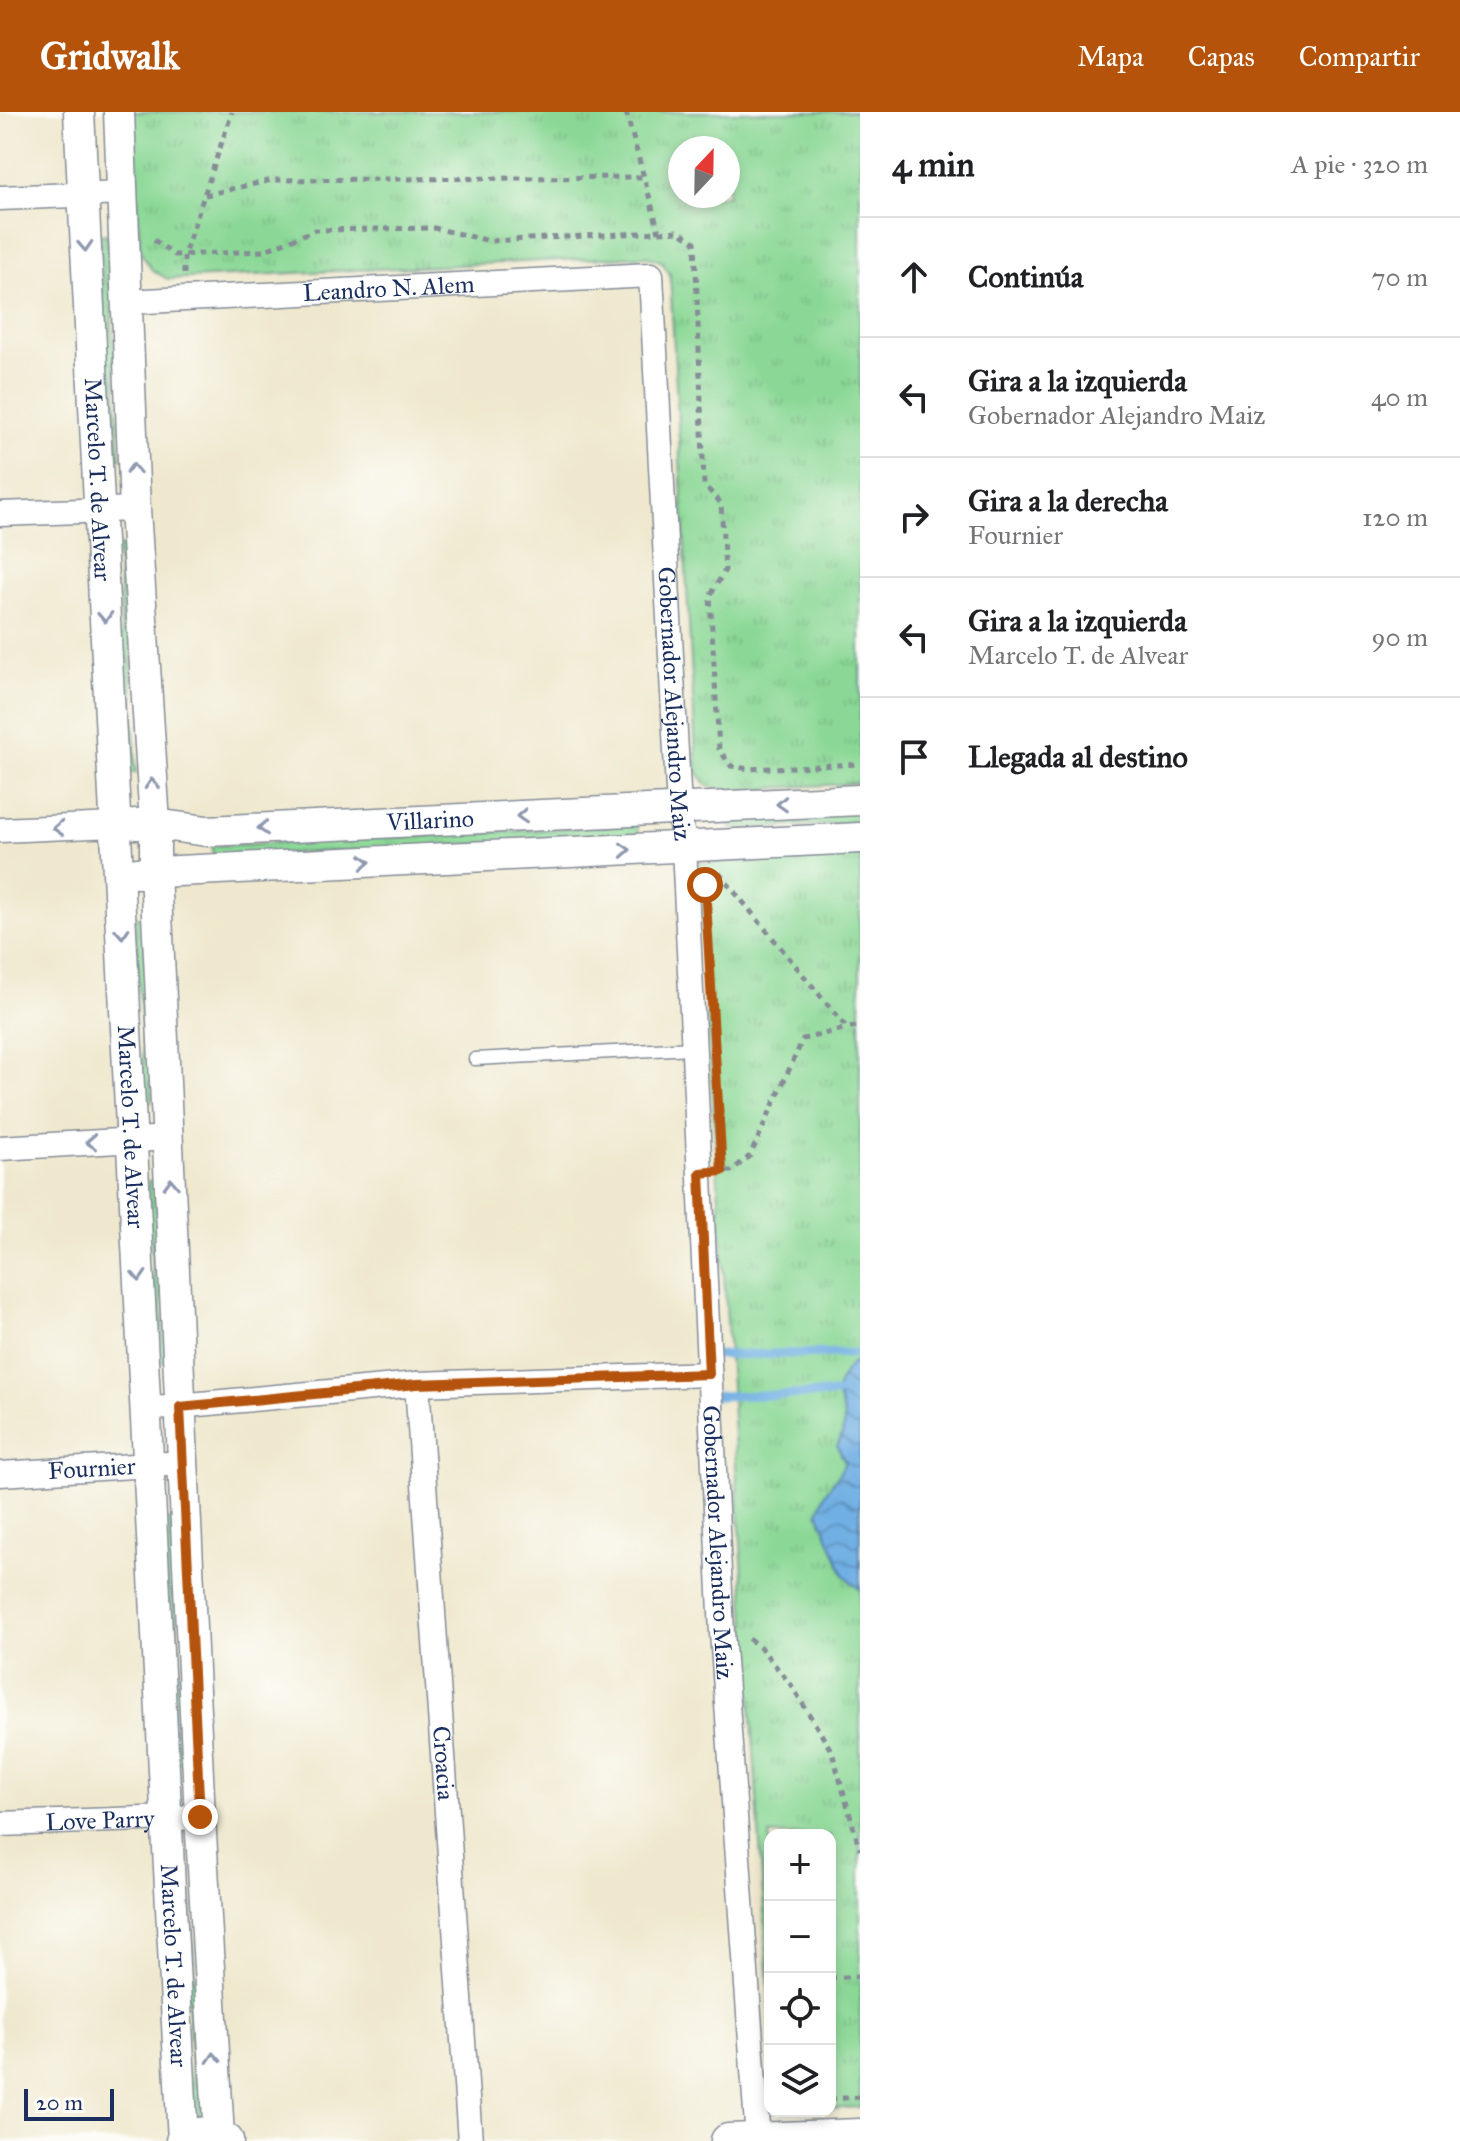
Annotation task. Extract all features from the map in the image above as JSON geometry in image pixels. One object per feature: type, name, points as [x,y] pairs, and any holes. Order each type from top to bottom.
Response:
[{"type":"main road","points":[[183,2141],[197,2134],[209,2133],[223,2139]]},
{"type":"main road","points":[[728,2141],[860,2136]]},
{"type":"street","name":"Marcelo T. de Alvear","points":[[79,112],[183,2141]]},
{"type":"street","name":"Marcelo T. de Alvear","points":[[119,112],[135,509],[155,824],[200,1817],[223,2139]]},
{"type":"street","points":[[0,198],[123,193]]},
{"type":"street","name":"Leandro N. Alem","points":[[127,302],[651,275]]},
{"type":"street","name":"Gobernador Alejandro Maiz","points":[[651,275],[679,809],[684,847],[722,1633],[758,2140]]},
{"type":"street","points":[[0,514],[135,509]]},
{"type":"street","name":"Villarino","points":[[0,830],[155,824],[207,831],[860,800]]},
{"type":"street","name":"Villarino","points":[[119,873],[860,838]]},
{"type":"street","points":[[0,1148],[169,1138]]},
{"type":"street","points":[[145,1409],[417,1384],[709,1374]]},
{"type":"street","name":"Croacia","points":[[417,1384],[470,2141]]},
{"type":"street","name":"Fournier","points":[[0,1474],[184,1463]]},
{"type":"street","name":"Love Parry","points":[[0,1824],[200,1817]]},
{"type":"lane","points":[[475,1059],[693,1048]]},
{"type":"path","points":[[184,255],[232,112]]},
{"type":"path","points":[[626,112],[659,232]]},
{"type":"path","points":[[205,195],[272,180],[644,177]]},
{"type":"path","points":[[151,238],[175,255],[263,251],[315,230],[434,228],[490,241],[679,231],[695,242],[704,485],[721,503],[725,570],[710,596],[719,749],[731,766],[749,769],[860,764]]},
{"type":"path","points":[[725,866],[714,870],[847,1028]]},
{"type":"path","points":[[700,1173],[731,1171],[750,1156],[803,1039],[860,1025]]},
{"type":"path","points":[[722,1633],[742,1634],[760,1647],[792,1686],[832,1752],[860,1850]]},
{"type":"path","points":[[748,1639],[749,1654]]},
{"type":"path","points":[[836,1978],[860,1976]]},
{"type":"path","points":[[836,2099],[860,2097]]},
{"type":"green space","points":[[133,112],[860,112],[860,783],[725,791],[708,786],[697,772],[670,274],[661,261],[645,256],[168,279],[152,270],[140,251]]},
{"type":"green space","points":[[107,234],[120,459],[112,459],[100,235]]},
{"type":"green space","points":[[118,547],[126,547],[136,773],[128,773]]},
{"type":"green space","points":[[860,811],[860,823],[731,829],[730,817]]},
{"type":"green space","points":[[637,825],[638,836],[213,857],[212,846]]},
{"type":"green space","points":[[860,855],[860,2107],[836,2109],[836,1829],[764,1829],[764,1910],[698,863]]},
{"type":"green space","points":[[135,917],[143,917],[152,1101],[145,1102]]},
{"type":"green space","points":[[148,1181],[156,1181],[165,1362],[157,1362]]},
{"type":"green space","points":[[163,1520],[171,1520],[184,1762],[176,1763]]},
{"type":"green space","points":[[181,1872],[189,1872],[201,2115],[194,2115]]},
{"type":"water","points":[[860,1357],[860,1590],[844,1575],[818,1512],[826,1492],[845,1462],[837,1446],[844,1420],[836,1394],[844,1373]]},
{"type":"waterway","points":[[712,1355],[860,1353]]},
{"type":"waterway","points":[[714,1396],[836,1394]]},
{"type":"route","points":[[200,1817],[180,1407],[417,1384],[709,1374],[700,1173],[722,1171],[705,885]]}]
